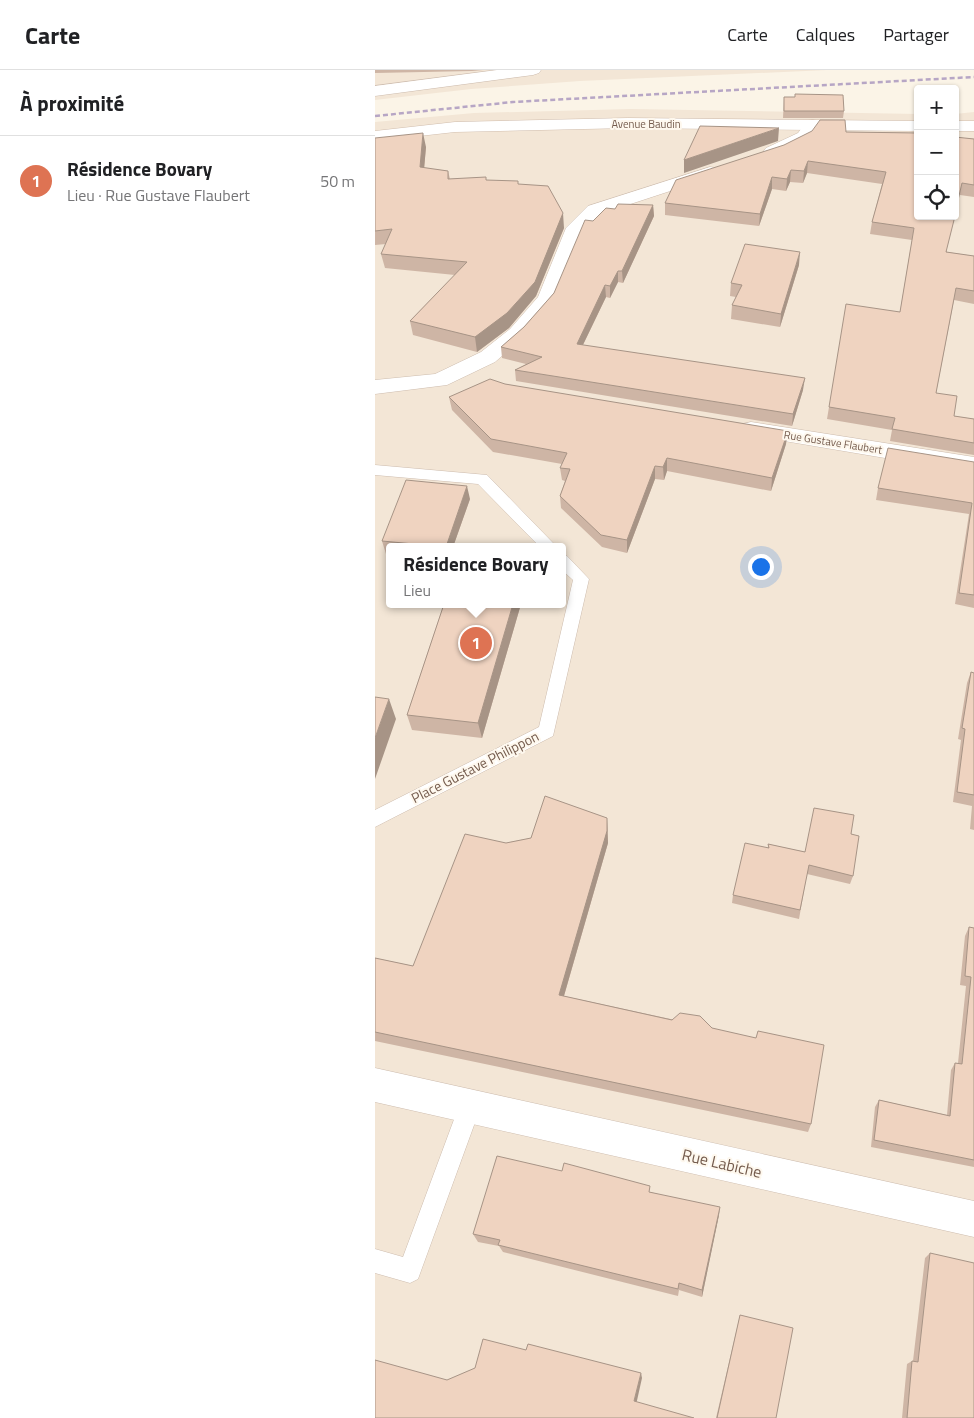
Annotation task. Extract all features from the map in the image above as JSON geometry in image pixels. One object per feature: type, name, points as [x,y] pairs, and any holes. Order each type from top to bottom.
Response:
[{"type":"street","points":[[375,91],[533,70]]},
{"type":"street","name":"Avenue Baudin","points":[[375,136],[455,127],[627,123],[914,126]]},
{"type":"street","points":[[757,157],[776,151],[803,136],[813,125]]},
{"type":"street","points":[[959,126],[974,127]]},
{"type":"street","points":[[375,387],[439,380],[488,357],[517,333],[547,299],[575,228],[594,210],[730,166]]},
{"type":"street","points":[[457,372],[482,380]]},
{"type":"street","name":"Rue Gustave Flaubert","points":[[731,425],[974,465]]},
{"type":"street","name":"Rue Labiche","points":[[375,1085],[974,1220]]},
{"type":"lane","points":[[375,470],[482,479],[545,543]]},
{"type":"lane","name":"Place Gustave Philippon","points":[[375,819],[547,731],[581,579],[566,564]]},
{"type":"lane","points":[[375,1262],[410,1271],[470,1106]]},
{"type":"shaded area","points":[[375,70],[827,70],[580,81],[471,89],[375,100]]},
{"type":"shaded area","points":[[631,109],[914,114],[914,220],[959,220],[959,114],[974,112],[974,1418],[375,1418],[375,122],[474,113]]},
{"type":"building","points":[[795,94],[843,95],[844,111],[784,111],[784,97],[795,97]]},
{"type":"building","points":[[820,120],[845,120],[846,132],[914,133],[914,220],[954,220],[946,252],[974,256],[974,291],[956,288],[936,393],[957,396],[954,416],[974,419],[974,443],[892,429],[895,418],[829,407],[846,304],[900,312],[914,228],[872,222],[886,172],[808,161],[804,171],[791,170],[787,179],[772,177],[760,214],[665,203],[676,180],[784,145],[812,131]]},
{"type":"building","points":[[700,126],[779,128],[684,160]]},
{"type":"building","points":[[423,133],[420,167],[448,171],[448,179],[486,177],[486,180],[518,181],[518,184],[548,186],[563,213],[535,282],[507,313],[475,337],[410,321],[467,262],[381,254],[392,229],[375,231],[375,138]]},
{"type":"building","points":[[959,137],[974,139],[974,185],[962,183],[959,196]]},
{"type":"building","points":[[618,204],[653,205],[622,271],[618,271],[610,286],[605,285],[577,344],[805,378],[793,414],[515,370],[542,357],[501,347],[524,327],[554,293],[585,220],[593,221],[606,208],[615,209]]},
{"type":"building","points":[[745,244],[800,252],[781,314],[732,305],[742,285],[731,283]]},
{"type":"building","points":[[490,379],[505,384],[788,431],[772,478],[667,458],[663,467],[655,466],[627,540],[601,535],[560,496],[570,469],[560,468],[567,453],[491,439],[449,397]]},
{"type":"building","points":[[888,448],[974,462],[974,595],[959,593],[972,503],[878,488]]},
{"type":"building","points":[[406,480],[467,486],[447,543],[382,541]]},
{"type":"building","points":[[443,608],[512,608],[478,723],[407,715]]},
{"type":"building","points":[[971,672],[974,673],[974,795],[957,792],[965,729],[962,728]]},
{"type":"building","points":[[375,697],[389,699],[375,738]]},
{"type":"building","points":[[545,796],[607,818],[607,831],[559,995],[672,1020],[680,1013],[700,1016],[712,1028],[756,1038],[758,1031],[824,1045],[811,1124],[375,1032],[375,958],[413,966],[465,834],[506,843],[531,838]]},
{"type":"building","points":[[814,808],[854,815],[851,834],[859,836],[853,876],[809,865],[800,910],[733,895],[745,843],[769,848],[768,844],[805,852]]},
{"type":"building","points":[[969,927],[974,928],[974,1160],[874,1140],[879,1100],[950,1116],[955,1063],[962,1064],[971,977],[965,976]]},
{"type":"building","points":[[497,1156],[562,1171],[564,1163],[650,1186],[649,1192],[720,1207],[702,1290],[679,1283],[678,1289],[498,1245],[500,1240],[473,1234]]},
{"type":"building","points":[[930,1253],[974,1263],[974,1418],[907,1418],[912,1361],[918,1362]]},
{"type":"building","points":[[740,1315],[793,1328],[776,1418],[717,1418]]},
{"type":"building","points":[[483,1339],[526,1350],[528,1344],[641,1373],[634,1401],[694,1418],[375,1418],[375,1360],[447,1380],[475,1368]]},
{"type":"railway","points":[[375,116],[513,102],[974,77]]},
{"type":"place","name":"Résidence Bovary","points":[[476,643]]}]
